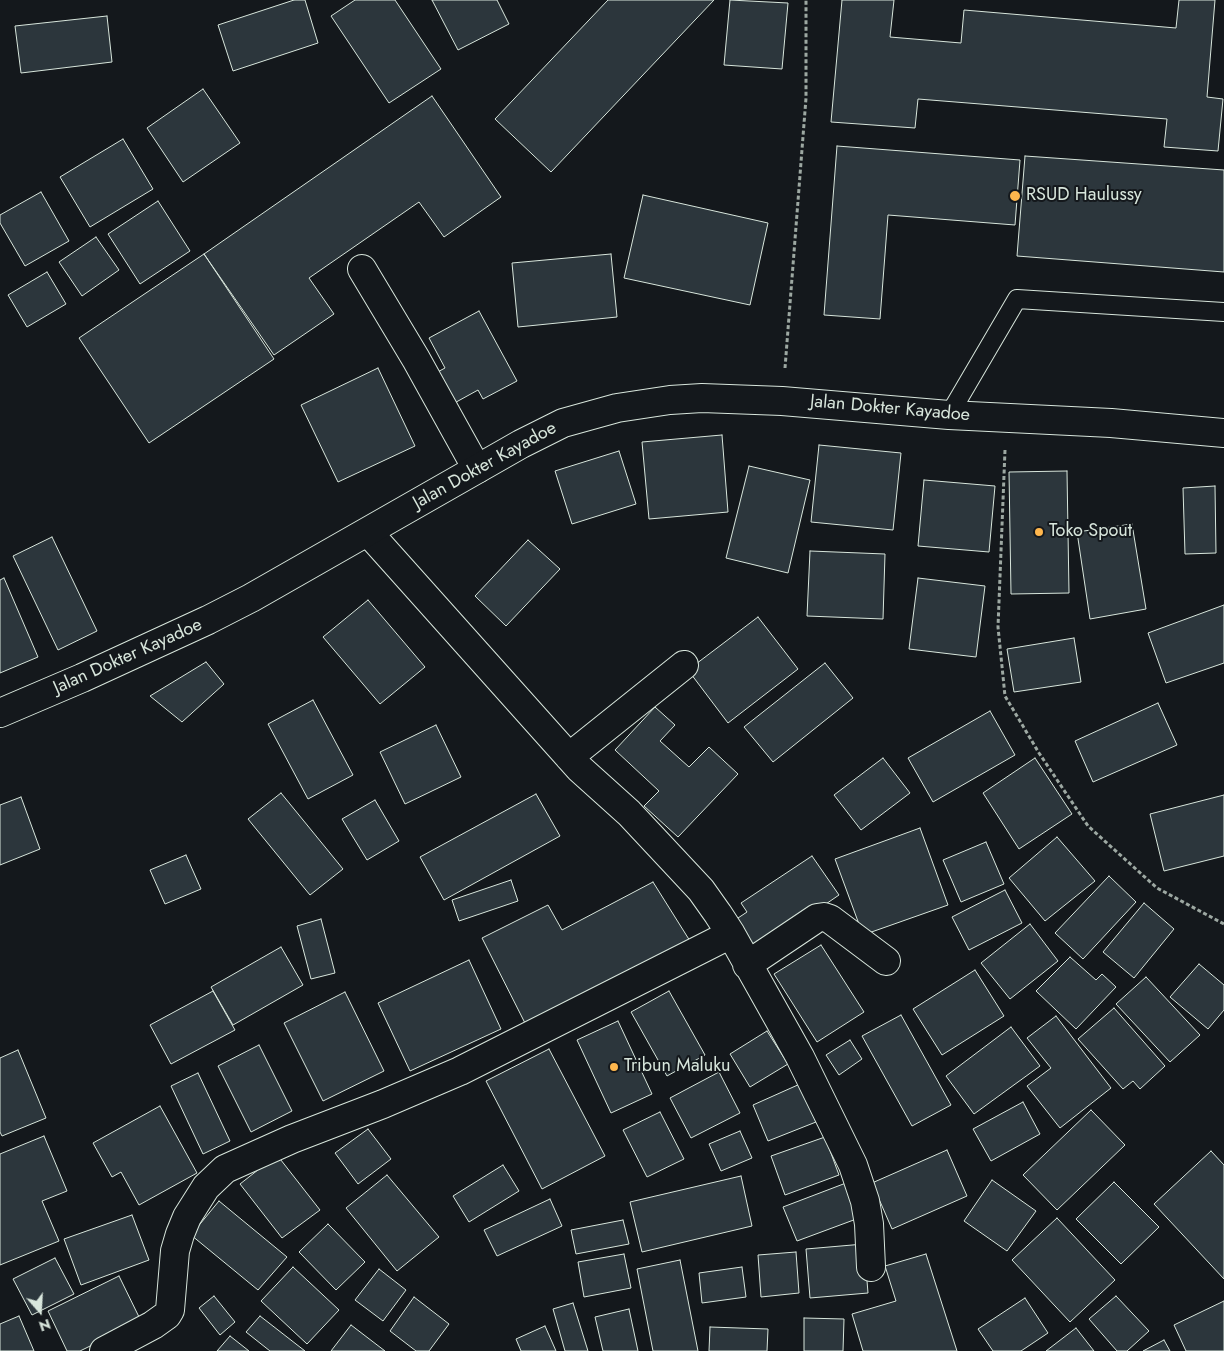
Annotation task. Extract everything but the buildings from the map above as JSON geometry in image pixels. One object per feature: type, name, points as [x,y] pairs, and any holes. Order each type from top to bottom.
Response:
[{"type":"street","points":[[362,270],[416,359],[477,469]]},
{"type":"street","name":"Jalan Dokter Kayadoe","points":[[0,713],[82,678],[251,598],[521,444],[563,423],[617,408],[670,400],[702,398],[782,400],[949,415],[1111,423],[1224,433]]},
{"type":"street","points":[[368,532],[579,768],[629,813],[702,890],[731,934],[800,1057],[853,1165],[865,1200],[869,1224],[871,1267]]},
{"type":"street","points":[[569,756],[684,665]]},
{"type":"street","points":[[747,965],[817,918],[824,917],[830,919],[886,961]]},
{"type":"street","points":[[104,1351],[153,1325],[167,1315],[170,1310],[175,1252],[180,1234],[187,1217],[206,1187],[225,1169],[292,1139],[383,1104],[460,1071],[731,934]]},
{"type":"lane","points":[[949,415],[1017,298],[1224,312]]},
{"type":"path","points":[[782,400],[806,98],[806,0]]},
{"type":"path","points":[[1007,419],[998,627],[1005,696],[1039,753],[1088,826],[1157,888],[1224,924]]},
{"type":"place","name":"RSUD Haulussy","points":[[1015,196]]},
{"type":"place","name":"Toko Spout","points":[[1039,532]]},
{"type":"place","name":"Tribun Maluku","points":[[614,1067]]}]
